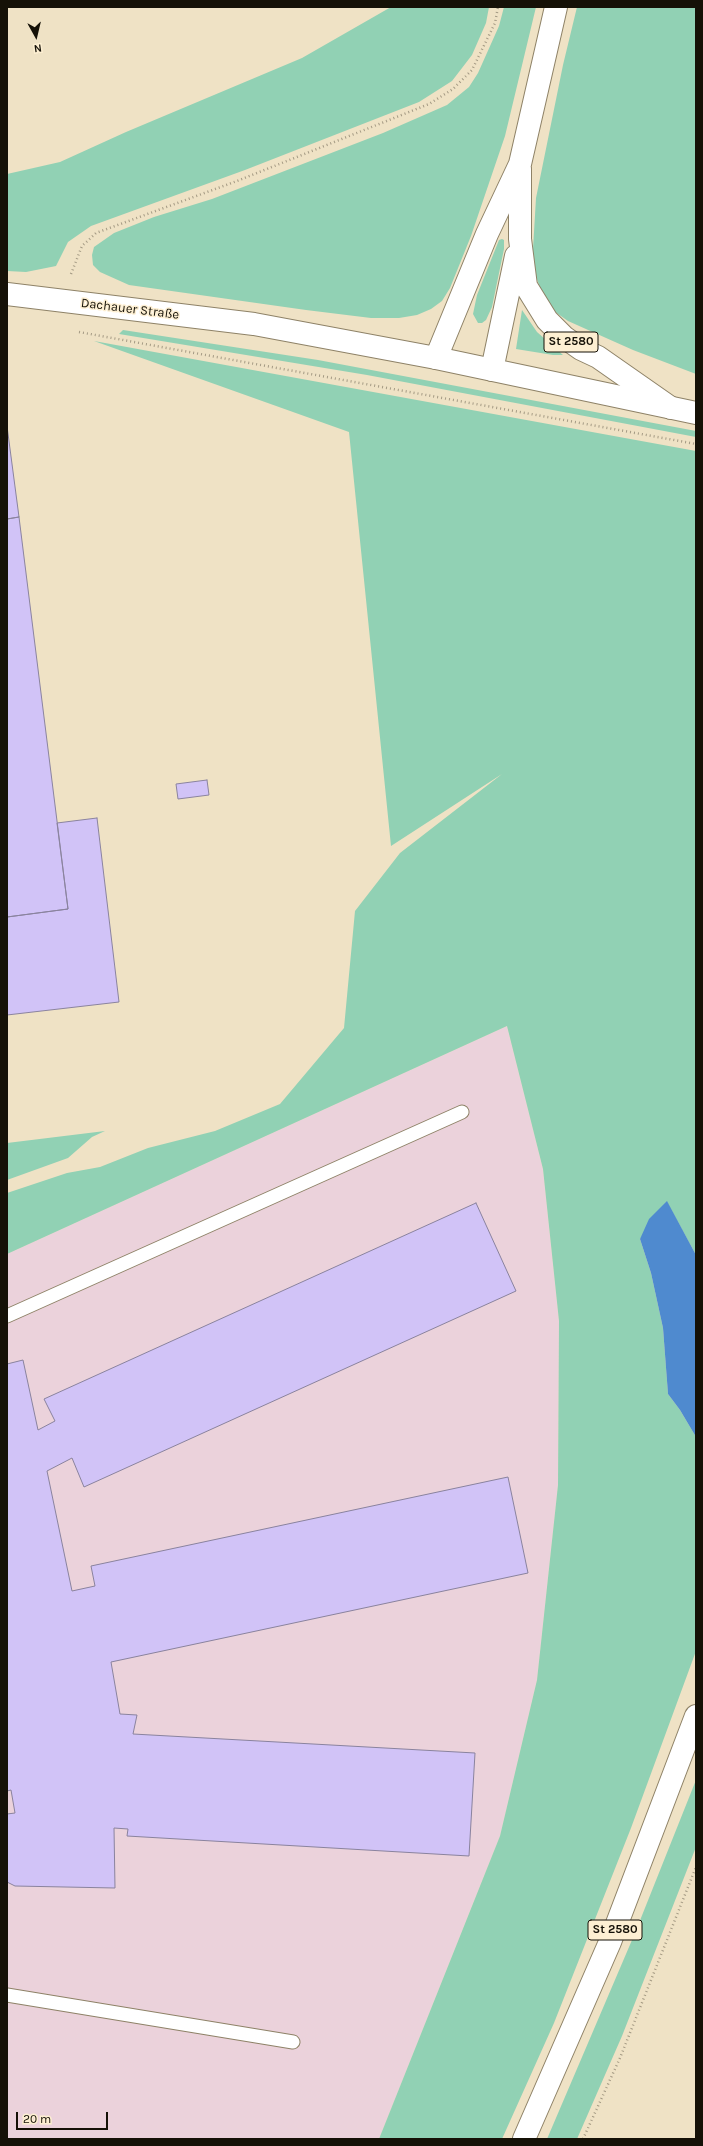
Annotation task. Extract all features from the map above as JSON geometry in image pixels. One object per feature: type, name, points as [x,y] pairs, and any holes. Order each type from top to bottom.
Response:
[{"type":"main road","name":"St 2580","points":[[436,358],[487,234],[520,164],[556,7]]},
{"type":"main road","name":"St 2580","points":[[520,164],[520,239],[526,286],[547,320],[564,337],[581,349],[598,357],[671,408]]},
{"type":"main road","name":"St 2580","points":[[492,370],[520,239]]},
{"type":"main road","name":"Dachauer Straße","points":[[7,294],[254,324],[436,358],[696,414]]},
{"type":"main road","name":"St 2580","points":[[524,2139],[610,1942],[696,1716]]},
{"type":"lane","points":[[7,1316],[462,1112]]},
{"type":"lane","points":[[7,1995],[293,2042]]},
{"type":"path","points":[[61,301],[82,246],[96,233],[237,181],[429,104],[453,89],[472,70],[495,23],[498,7]]},
{"type":"path","points":[[76,332],[696,444]]},
{"type":"path","points":[[583,2139],[620,2058],[696,1866]]},
{"type":"shaded area","points":[[507,1026],[543,1169],[559,1321],[558,1485],[537,1680],[500,1836],[379,2139],[7,2139],[7,1254]]},
{"type":"green space","points":[[391,7],[489,7],[486,23],[472,55],[452,81],[419,102],[245,170],[91,226],[68,242],[56,266],[26,272],[7,271],[7,174],[60,162],[126,132],[302,58]]},
{"type":"green space","points":[[504,7],[536,7],[505,136],[471,236],[450,288],[442,301],[431,309],[417,315],[399,318],[371,318],[306,310],[129,285],[100,272],[93,265],[92,255],[94,247],[114,233],[154,217],[212,199],[383,133],[447,105],[469,87],[478,73],[499,26]]},
{"type":"green space","points":[[577,7],[696,7],[696,374],[633,350],[568,321],[551,309],[541,290],[532,266],[536,198],[563,65]]},
{"type":"green space","points":[[499,240],[504,240],[504,249],[492,307],[486,320],[482,323],[478,323],[473,314],[477,295]]},
{"type":"green space","points":[[522,310],[537,332],[563,355],[553,355],[516,349]]},
{"type":"green space","points":[[123,330],[318,360],[696,431],[696,437],[367,375],[119,334]]},
{"type":"green space","points":[[94,341],[696,451],[696,1255],[667,1202],[640,1239],[651,1273],[663,1328],[668,1394],[680,1410],[696,1437],[696,1651],[631,1828],[554,2023],[502,2139],[379,2139],[500,1836],[537,1680],[558,1485],[559,1321],[543,1169],[507,1026],[7,1254],[7,1193],[67,1173],[100,1167],[148,1148],[215,1131],[280,1104],[344,1028],[355,911],[400,853],[502,774],[391,846],[349,432]]},
{"type":"green space","points":[[105,1131],[92,1137],[68,1158],[7,1180],[7,1143]]},
{"type":"green space","points":[[696,1780],[696,1847],[622,2036],[577,2139],[547,2139],[635,1933]]},
{"type":"water","points":[[667,1201],[696,1255],[696,1437],[680,1410],[668,1394],[663,1328],[651,1273],[640,1239],[649,1219]]},
{"type":"building","points":[[7,426],[19,517],[7,519]]},
{"type":"building","points":[[19,517],[68,909],[7,917],[7,519]]},
{"type":"building","points":[[207,780],[209,795],[178,799],[176,784]]},
{"type":"building","points":[[97,818],[119,1002],[7,1015],[7,917],[68,909],[57,823]]},
{"type":"building","points":[[476,1203],[516,1291],[84,1487],[72,1458],[47,1471],[72,1591],[95,1586],[91,1566],[508,1477],[528,1573],[111,1662],[120,1714],[137,1715],[133,1734],[475,1753],[469,1856],[127,1836],[128,1829],[114,1828],[115,1888],[15,1886],[7,1882],[7,1814],[15,1813],[11,1790],[7,1791],[7,1364],[23,1360],[38,1430],[55,1421],[44,1399]]}]
